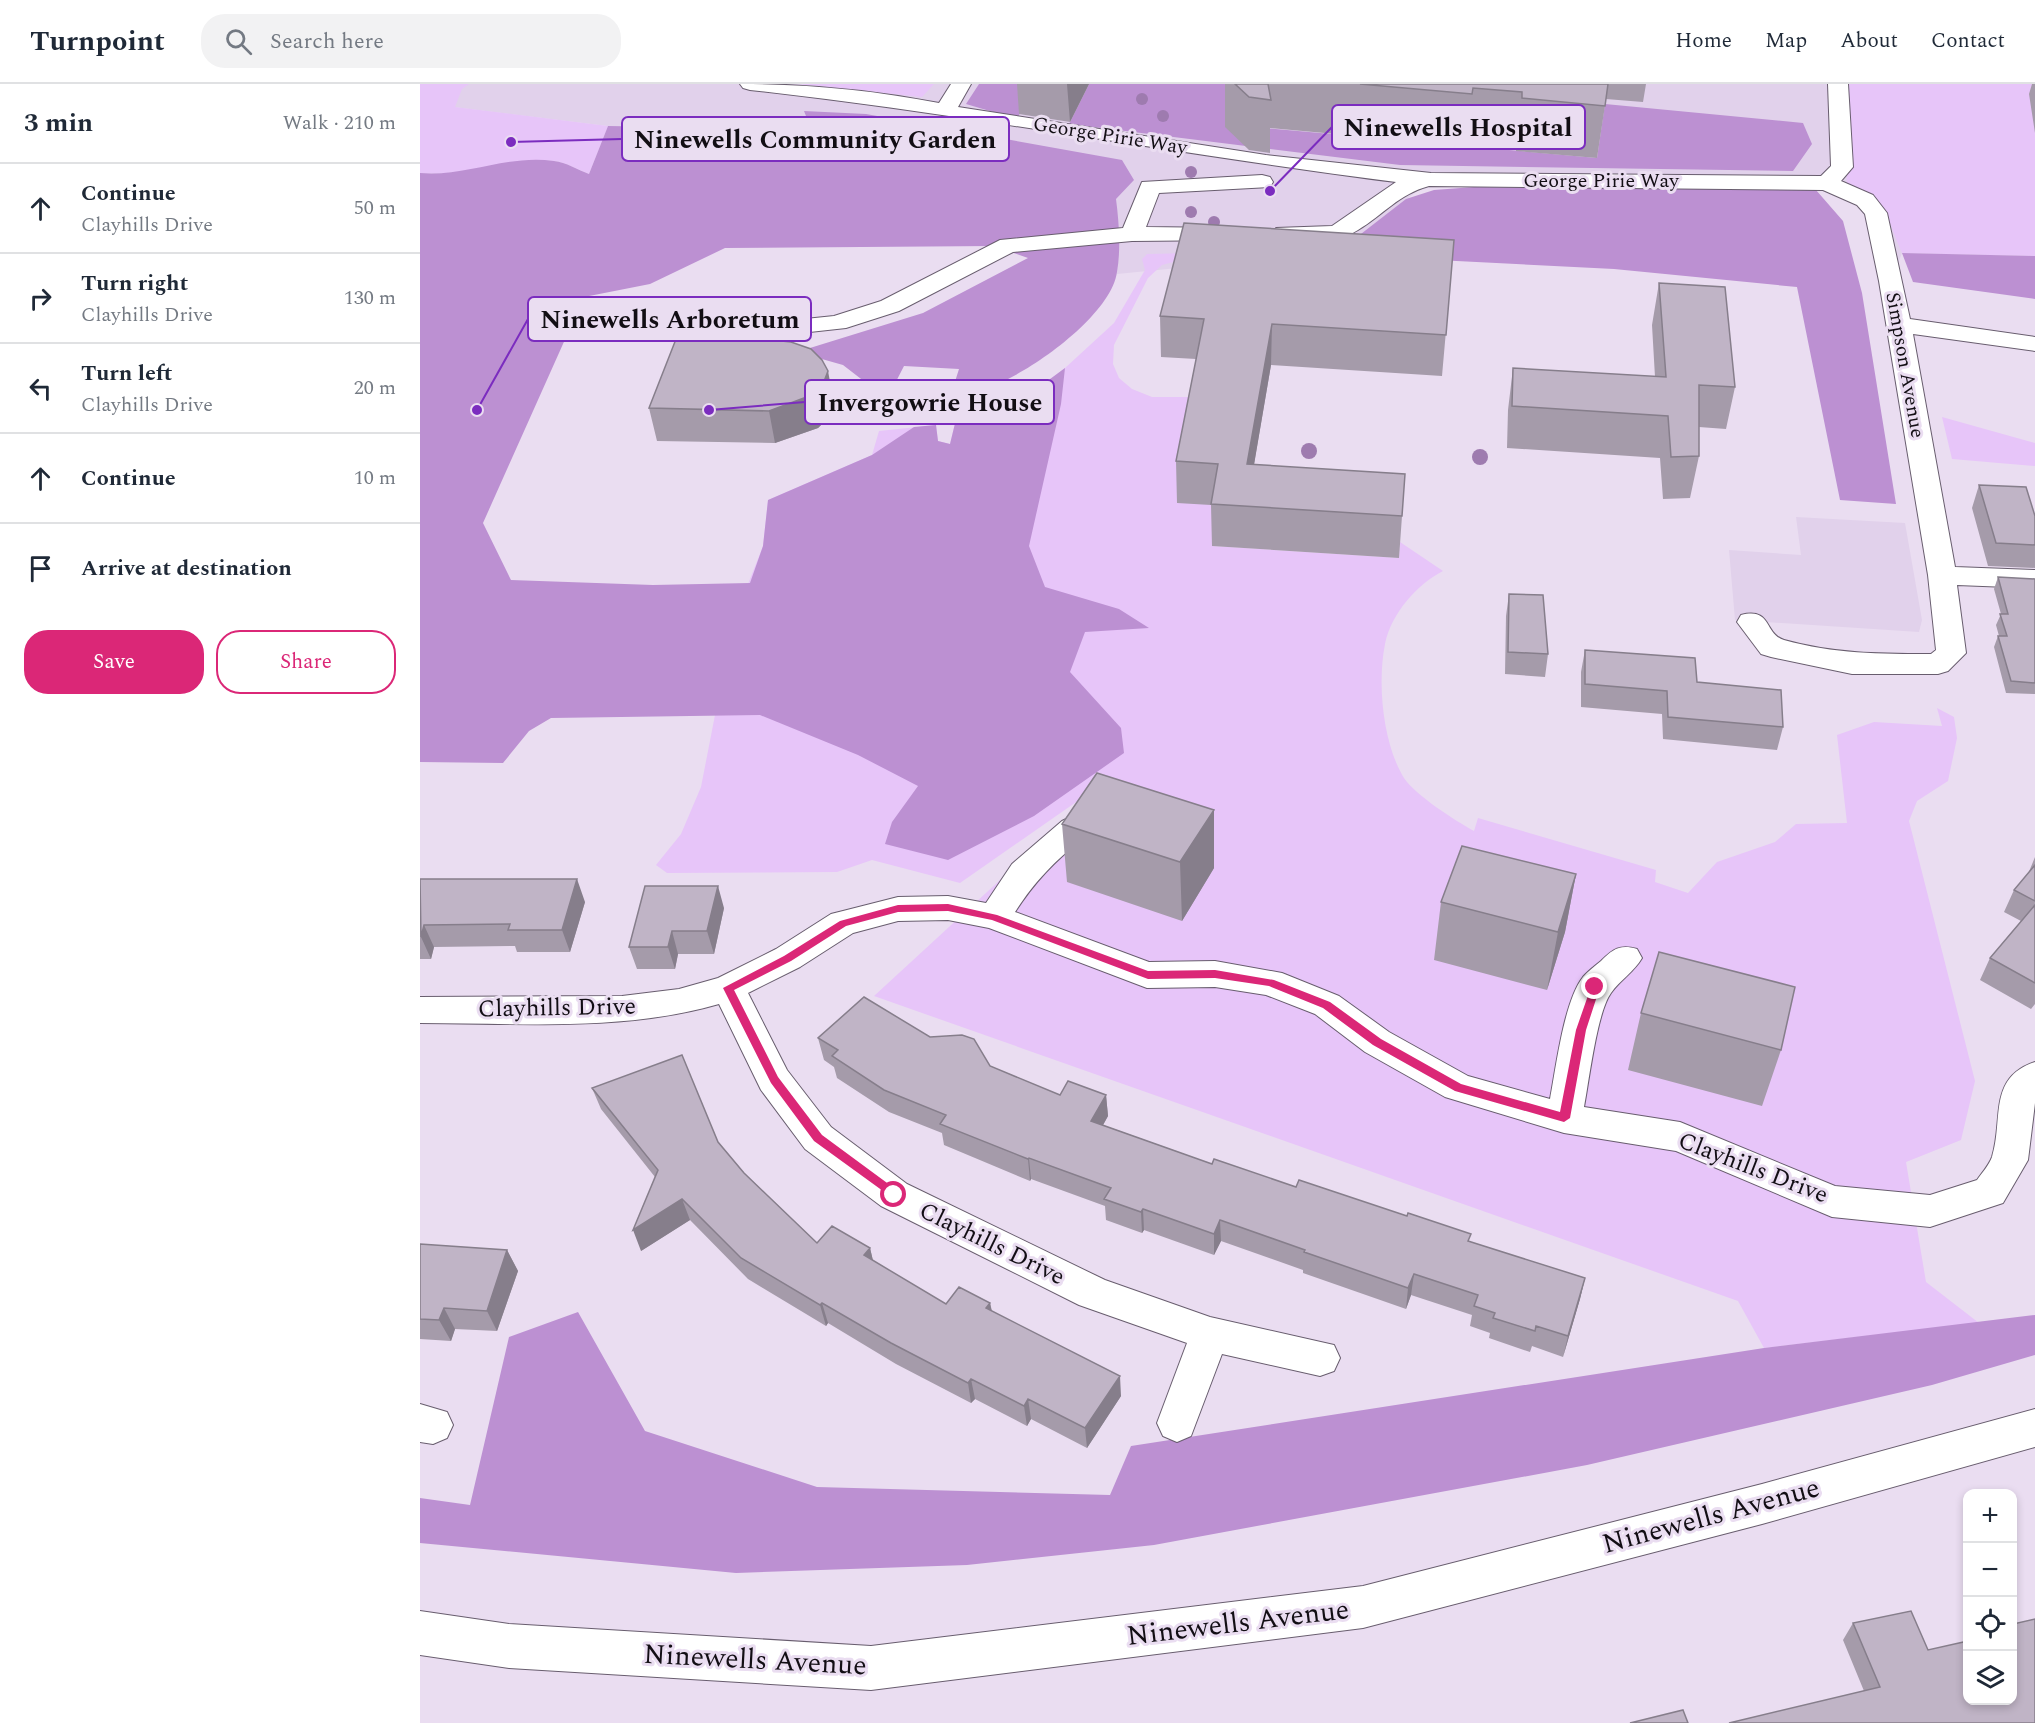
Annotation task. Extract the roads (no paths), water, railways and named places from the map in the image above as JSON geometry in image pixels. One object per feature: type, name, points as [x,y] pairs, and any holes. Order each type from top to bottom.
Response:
[{"type":"street","name":"George Pirie Way","points":[[750,84],[887,99],[1266,170]]},
{"type":"street","points":[[945,111],[961,84]]},
{"type":"street","points":[[1827,183],[1842,167],[1838,84]]},
{"type":"street","points":[[1132,234],[1150,187],[1266,170],[1431,180]]},
{"type":"street","name":"George Pirie Way","points":[[1431,180],[1827,183]]},
{"type":"street","points":[[1268,234],[1339,232],[1383,196],[1410,183],[1431,180]]},
{"type":"street","name":"Simpson Avenue","points":[[1751,622],[1771,647],[1852,664],[1938,664],[1951,653],[1942,575],[1876,213],[1865,200],[1827,183]]},
{"type":"street","points":[[737,333],[816,326],[890,306],[1008,245],[1132,234],[1244,235]]},
{"type":"street","points":[[1898,325],[2035,344]]},
{"type":"street","points":[[1942,575],[2035,579]]},
{"type":"street","points":[[994,917],[1024,872],[1073,829],[1125,800]]},
{"type":"street","name":"Clayhills Drive","points":[[420,1010],[622,1009],[680,1002],[728,988],[788,958],[843,923],[898,909],[948,908],[994,917],[1148,975],[1215,974],[1270,982],[1327,1005],[1377,1042],[1458,1088],[1564,1118],[1680,1137],[1832,1201],[1930,1211],[1990,1192],[2010,1160],[2018,1095],[2035,1076]]},
{"type":"street","points":[[1564,1118],[1581,1030],[1595,987],[1625,958]]},
{"type":"street","name":"Clayhills Drive","points":[[728,988],[774,1080],[818,1138],[894,1195],[985,1242],[1093,1293],[1210,1334],[1320,1358]]},
{"type":"street","points":[[1177,1423],[1210,1334]]},
{"type":"street","name":"Ninewells Avenue","points":[[420,1634],[509,1646],[871,1668],[1363,1607],[1762,1504],[2035,1428]]},
{"type":"place","name":"Ninewells Community Garden","points":[[511,142]]},
{"type":"place","name":"Ninewells Hospital","points":[[1270,191]]},
{"type":"place","name":"Ninewells Arboretum","points":[[477,410]]},
{"type":"place","name":"Invergowrie House","points":[[709,410]]}]
